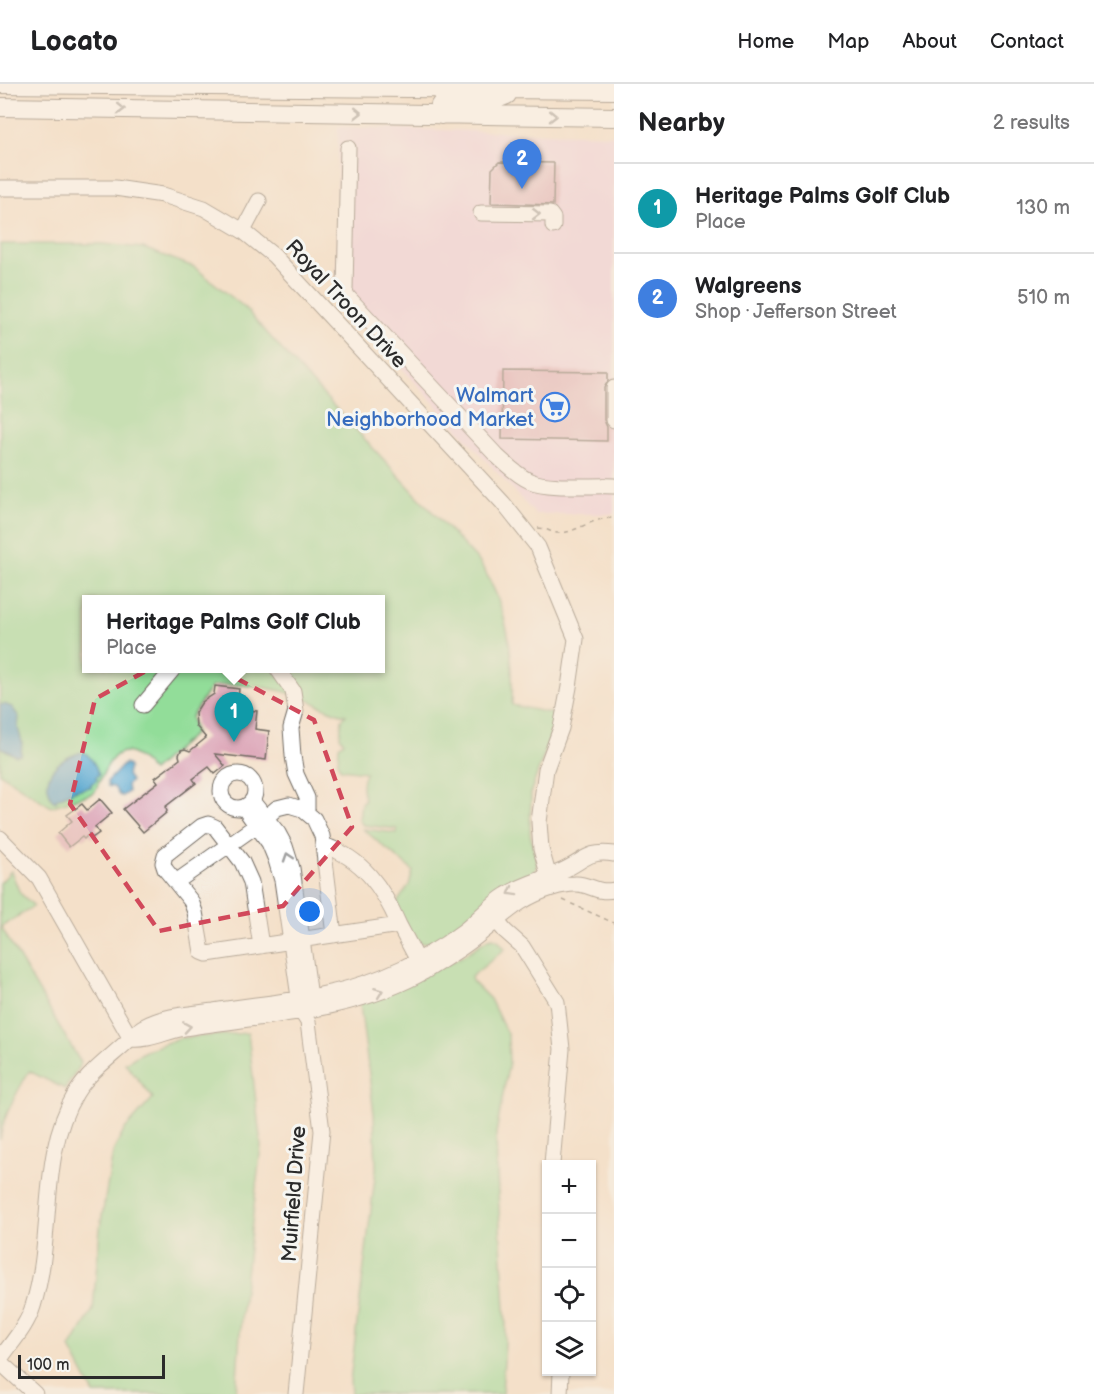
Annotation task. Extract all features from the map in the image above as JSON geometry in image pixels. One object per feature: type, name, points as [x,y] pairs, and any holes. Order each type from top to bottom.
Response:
[{"type":"main road","points":[[0,84],[532,87],[614,90]]},
{"type":"main road","points":[[0,100],[22,97],[98,97],[107,94],[103,85]]},
{"type":"main road","points":[[188,110],[265,100],[347,99],[351,96],[353,86]]},
{"type":"main road","points":[[441,114],[440,105],[443,102],[492,101],[532,87]]},
{"type":"main road","points":[[0,107],[614,117]]},
{"type":"street","points":[[348,148],[345,290],[348,296],[512,470],[529,481],[541,485],[614,486]]},
{"type":"street","name":"Royal Troon Drive","points":[[0,188],[116,188],[163,195],[204,208],[243,231],[274,256],[528,534],[538,547],[576,639],[561,728],[546,769],[539,822],[541,849],[550,881]]},
{"type":"street","points":[[243,231],[259,201]]},
{"type":"street","points":[[481,213],[549,214],[553,218],[553,226]]},
{"type":"street","points":[[614,388],[614,420]]},
{"type":"street","points":[[143,705],[171,673]]},
{"type":"street","points":[[280,673],[293,692],[296,711],[291,728],[293,756],[296,774],[307,798],[307,813]]},
{"type":"street","name":"Muirfield Drive","points":[[248,804],[261,821],[282,880],[296,942],[322,1131],[296,1394]]},
{"type":"street","points":[[176,882],[277,808],[289,805],[302,809],[314,819],[322,836],[334,935]]},
{"type":"street","points":[[261,946],[251,882],[242,862],[215,827],[208,824],[202,826],[165,855],[163,863],[190,901],[195,912],[202,952],[207,954],[296,942],[399,925]]},
{"type":"street","points":[[0,838],[39,878],[131,1039]]},
{"type":"street","points":[[323,845],[340,851],[375,881],[387,897],[421,966]]},
{"type":"street","points":[[35,1394],[0,1360],[28,1320],[39,1285],[54,1157],[66,1111],[85,1080],[113,1052],[131,1039],[140,1040],[178,1029],[367,996],[421,966],[464,931],[492,915],[504,896],[572,872],[593,853],[610,853]]},
{"type":"street","points":[[572,872],[598,891],[614,890]]},
{"type":"street","points":[[492,915],[522,946],[557,1002],[562,1049],[552,1160]]},
{"type":"street","points":[[560,1394],[561,1376]]},
{"type":"path","points":[[528,534],[540,528],[551,533],[561,533],[599,519],[614,518]]},
{"type":"path","points":[[563,900],[614,923]]},
{"type":"highlighted area","points":[[184,650],[314,720],[352,827],[283,906],[159,931],[70,804],[95,699]]},
{"type":"shaded area","points":[[338,127],[614,135],[614,514],[535,514],[337,297]]},
{"type":"green space","points":[[0,244],[102,244],[143,248],[194,267],[244,307],[480,563],[497,596],[507,631],[512,667],[512,705],[554,714],[550,738],[531,791],[530,833],[537,864],[534,874],[490,900],[446,936],[426,943],[413,940],[397,906],[409,885],[413,871],[363,829],[397,833],[397,829],[363,825],[359,820],[361,803],[365,799],[362,786],[366,772],[341,769],[338,764],[339,746],[344,742],[340,737],[342,719],[346,715],[282,691],[257,686],[211,687],[191,717],[195,733],[152,771],[141,759],[131,753],[123,752],[110,761],[94,793],[51,807],[0,773]]},
{"type":"green space","points":[[11,871],[20,893],[34,906],[1,927],[81,1063],[65,1089],[29,1071],[7,1113],[0,1140],[0,883]]},
{"type":"green space","points":[[493,938],[498,940],[505,949],[471,977],[472,981],[490,999],[508,1036],[509,1062],[496,1133],[506,1326],[502,1394],[351,1394],[350,1381],[376,1169],[374,1114],[360,1004],[461,957]]},
{"type":"green space","points":[[248,1033],[261,1146],[241,1317],[236,1394],[94,1394],[70,1348],[93,1310],[100,1228],[113,1152],[125,1129],[153,1098],[125,1063],[145,1051],[179,1038]]},
{"type":"water","points":[[0,705],[12,707],[19,717],[21,755],[16,756],[0,747]]},
{"type":"water","points":[[82,752],[91,758],[95,765],[99,775],[96,777],[97,780],[91,784],[91,787],[76,790],[56,799],[56,802],[52,800],[48,782],[53,770],[66,759]]},
{"type":"water","points":[[125,763],[129,767],[127,775],[131,781],[127,785],[128,792],[122,796],[114,787],[108,786],[107,782]]},
{"type":"building","points":[[499,162],[554,163],[553,205],[491,203],[492,169]]},
{"type":"building","name":"Walmart Neighborhood Market","points":[[503,371],[608,372],[608,381],[604,388],[604,420],[607,427],[607,441],[502,439]]},
{"type":"building","points":[[215,686],[239,689],[237,709],[257,711],[255,729],[269,731],[266,760],[215,754],[225,766],[215,774],[209,767],[193,779],[196,783],[165,807],[166,813],[143,832],[123,809],[158,782],[155,778],[180,759],[181,750],[190,751],[206,738],[196,726],[195,713],[202,702],[214,694]]},
{"type":"building","points":[[100,799],[112,813],[95,827],[99,833],[92,838],[89,834],[84,839],[82,837],[69,847],[58,833],[72,821],[67,815],[82,804],[87,810]]},
{"type":"place","name":"Walgreens","points":[[522,189]]},
{"type":"place","name":"Walmart Neighborhood Market","points":[[555,407]]},
{"type":"place","name":"Heritage Palms Golf Club","points":[[234,742]]}]
